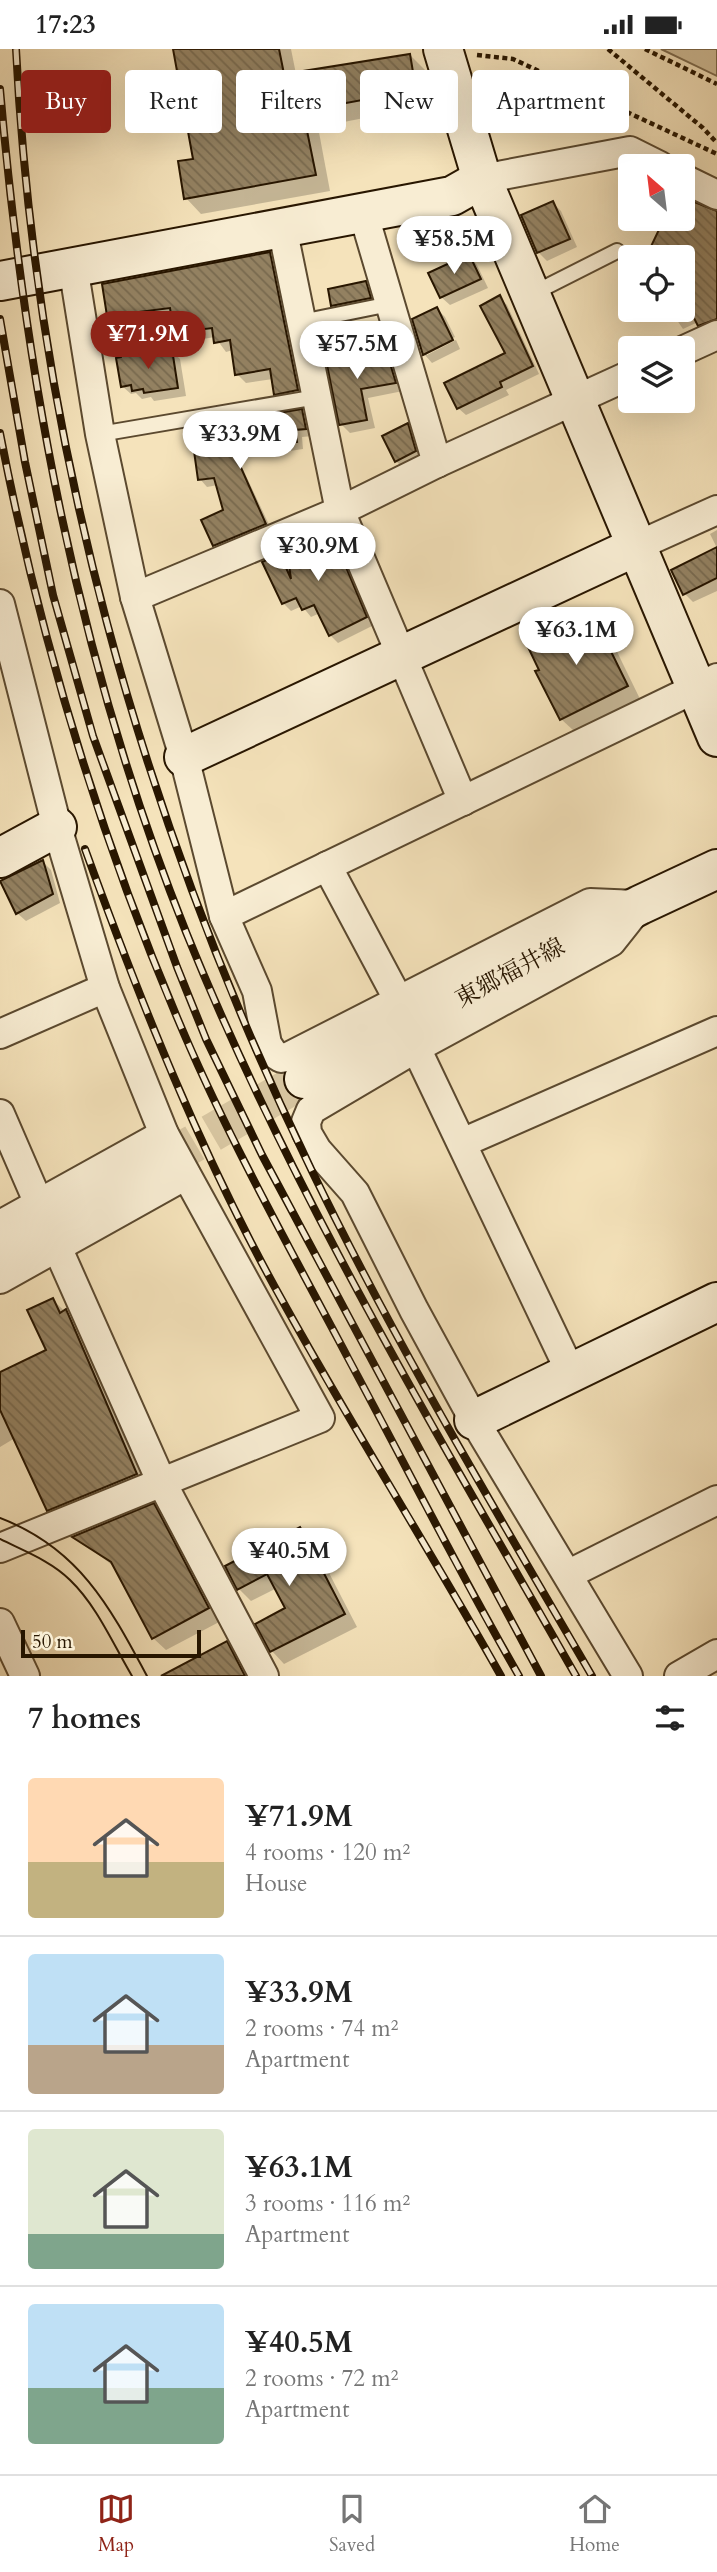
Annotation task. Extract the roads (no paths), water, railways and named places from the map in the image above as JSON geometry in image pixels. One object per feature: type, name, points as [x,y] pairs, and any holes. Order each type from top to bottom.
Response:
[{"type":"street","points":[[443,50],[482,179],[637,546],[707,683],[717,737]]},
{"type":"street","points":[[0,281],[452,196],[482,179],[630,151],[636,154]]},
{"type":"street","points":[[695,184],[717,195]]},
{"type":"street","points":[[363,212],[437,463]]},
{"type":"street","points":[[282,227],[340,511],[463,801]]},
{"type":"street","points":[[73,266],[100,433],[135,597],[184,757],[224,916],[257,991],[267,1044],[276,1056],[288,1057],[590,903],[640,905]]},
{"type":"street","points":[[695,345],[717,335]]},
{"type":"street","points":[[135,597],[340,511],[437,463],[618,380]]},
{"type":"street","points":[[184,757],[717,510]]},
{"type":"street","points":[[0,604],[4,633],[57,827],[105,988],[171,1157],[320,1418],[0,1548]]},
{"type":"street","points":[[224,916],[707,683]]},
{"type":"street","points":[[0,858],[57,827]]},
{"type":"street","points":[[327,866],[399,1002]]},
{"type":"street","name":"東郷福井線","points":[[304,1079],[640,905],[717,869]]},
{"type":"street","points":[[628,1676],[474,1420],[355,1193],[317,1150],[307,1133],[306,1122],[311,1110],[416,1048],[611,942],[640,905]]},
{"type":"street","points":[[0,1034],[105,988]]},
{"type":"street","points":[[462,1143],[717,1031]]},
{"type":"street","points":[[416,1048],[571,1373]]},
{"type":"street","points":[[0,1114],[39,1203]]},
{"type":"street","points":[[0,1225],[39,1203],[171,1157]]},
{"type":"street","points":[[0,1279],[57,1247],[171,1157]]},
{"type":"street","points":[[0,1251],[171,1157]]},
{"type":"street","points":[[57,1247],[161,1481],[264,1676]]},
{"type":"street","points":[[474,1420],[717,1302]]},
{"type":"street","points":[[569,1574],[717,1500]]},
{"type":"street","points":[[0,1623],[25,1676]]},
{"type":"street","points":[[679,1676],[717,1654]]},
{"type":"lane","points":[[531,294],[617,251]]},
{"type":"lane","points":[[302,322],[390,305]]},
{"type":"lane","points":[[100,433],[317,397]]},
{"type":"tunnel","points":[[162,1162],[304,1079]]},
{"type":"tram line","points":[[0,1518],[51,1546],[89,1582],[120,1626],[147,1676]]},
{"type":"tram line","points":[[0,1539],[46,1562],[63,1573],[80,1590],[132,1676]]},
{"type":"railway","points":[[16,49],[27,195],[47,340],[73,483],[107,624],[148,763],[196,901],[250,1036],[343,1234],[447,1425],[592,1676]]},
{"type":"railway","points":[[0,89],[24,304],[62,518],[86,623],[148,830],[186,932],[227,1029],[319,1218],[419,1402],[576,1676]]},
{"type":"railway","points":[[0,319],[25,462],[53,595],[93,736],[177,967],[206,1039],[262,1155],[541,1676]]},
{"type":"railway","points":[[0,433],[34,587],[76,739],[126,889],[185,1036],[264,1199],[519,1676]]},
{"type":"railway","points":[[85,849],[174,1079],[225,1191],[336,1395],[501,1676]]}]
